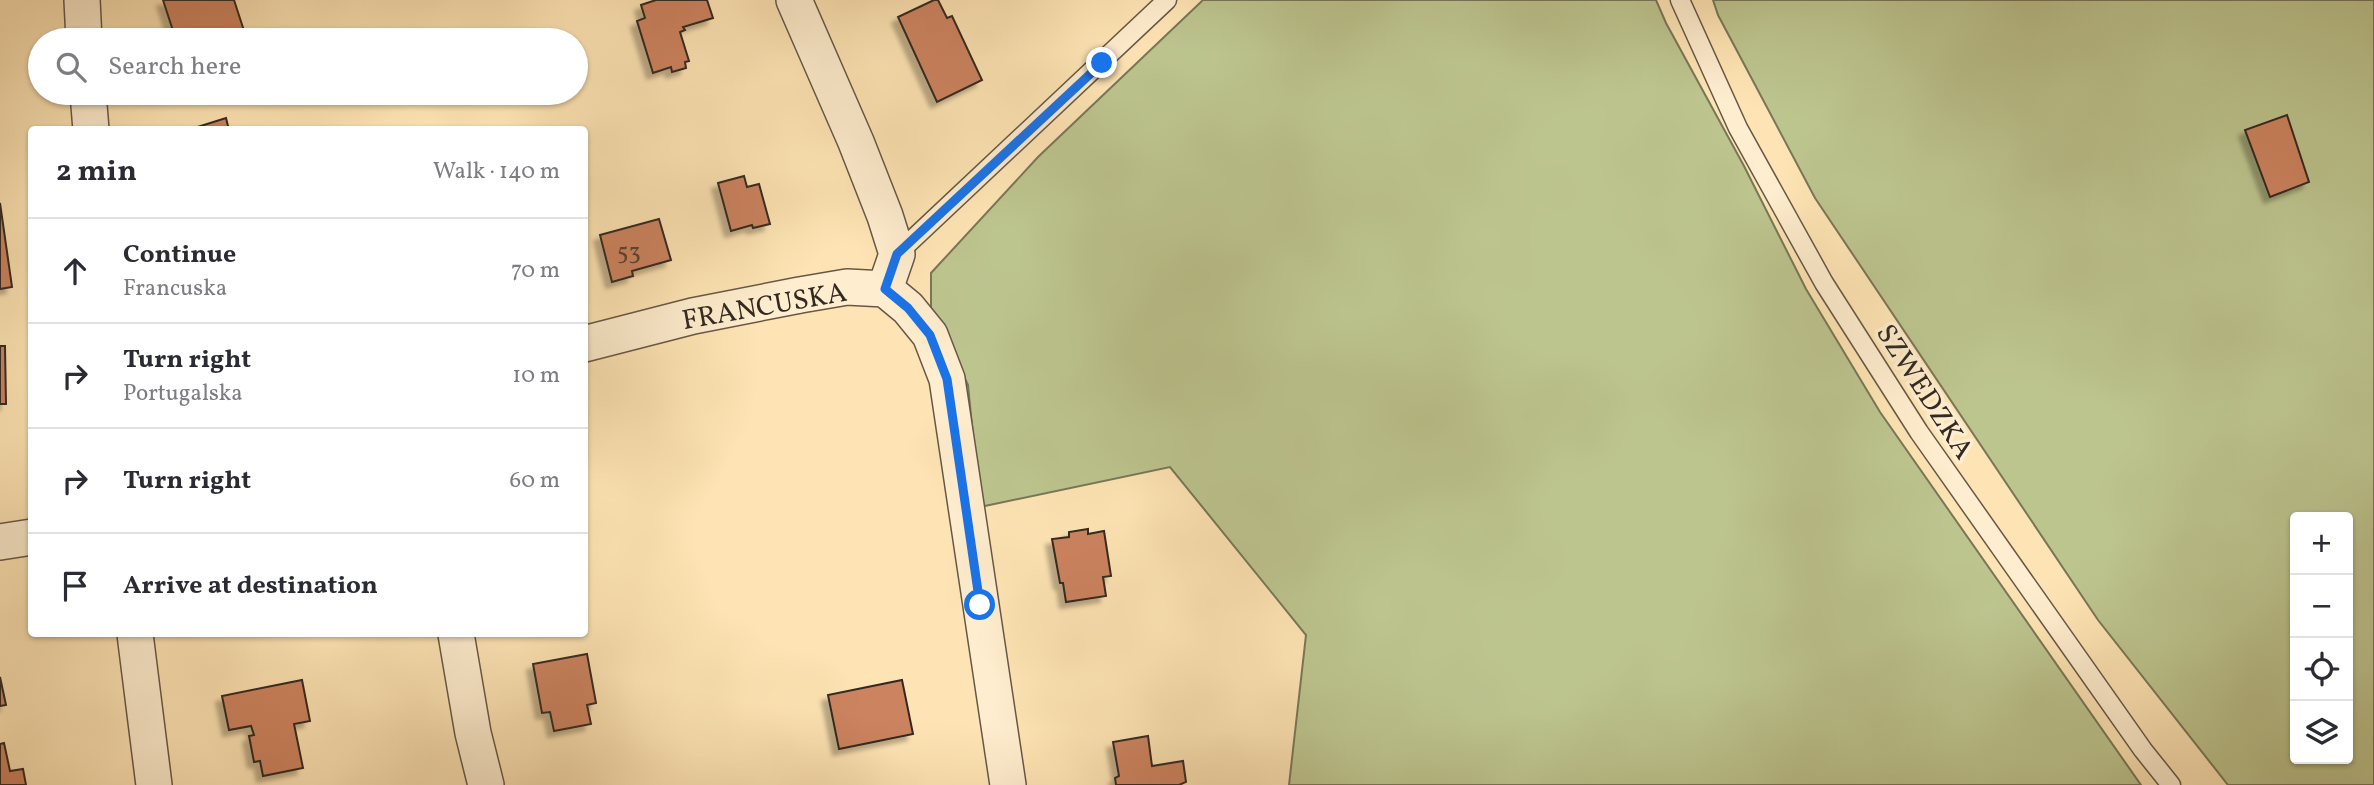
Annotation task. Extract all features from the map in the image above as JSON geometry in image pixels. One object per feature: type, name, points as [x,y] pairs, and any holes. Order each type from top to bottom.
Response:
[{"type":"street","points":[[82,0],[84,28]]},
{"type":"street","points":[[794,0],[856,142],[897,254],[885,289]]},
{"type":"street","points":[[89,105],[90,126]]},
{"type":"street","name":"FRANCUSKA","points":[[588,343],[693,316],[847,287],[885,289],[908,308],[930,335],[947,379],[1008,785]]},
{"type":"street","points":[[0,542],[28,538]]},
{"type":"street","points":[[135,637],[155,785]]},
{"type":"street","points":[[457,637],[485,785]]},
{"type":"lane","points":[[897,254],[1167,0]]},
{"type":"lane","name":"SZWEDZKA","points":[[1680,0],[1738,128],[1824,283],[1919,432],[2143,750],[2171,785]]},
{"type":"green space","points":[[1203,0],[1656,0],[1806,289],[1880,412],[2141,785],[1289,785],[1306,635],[1170,467],[980,507],[968,385],[931,308],[931,273],[1038,157]]},
{"type":"green space","points":[[1713,0],[2374,0],[2374,785],[2228,785],[2098,620],[1815,198],[1718,15]]},
{"type":"building","points":[[163,0],[234,0],[243,28],[172,28]]},
{"type":"building","points":[[656,0],[707,0],[713,18],[683,27],[685,30],[680,32],[689,61],[685,62],[686,68],[672,72],[671,67],[653,73],[637,21],[645,18],[641,5]]},
{"type":"building","points":[[938,0],[947,18],[952,16],[982,80],[937,102],[898,17]]},
{"type":"building","points":[[2287,115],[2309,182],[2270,197],[2245,130]]},
{"type":"building","points":[[226,118],[228,126],[201,126]]},
{"type":"building","points":[[744,176],[747,187],[759,184],[770,224],[753,228],[752,225],[731,231],[718,183]]},
{"type":"building","points":[[0,203],[12,287],[0,289]]},
{"type":"building","points":[[659,219],[671,260],[632,271],[633,276],[612,282],[600,235]]},
{"type":"building","points":[[0,346],[5,346],[6,404],[0,404]]},
{"type":"building","points":[[1088,529],[1088,534],[1104,531],[1111,576],[1103,577],[1106,596],[1066,602],[1052,539],[1069,537],[1069,532]]},
{"type":"building","points":[[587,654],[596,703],[587,705],[591,724],[554,731],[550,712],[542,713],[533,664]]},
{"type":"building","points":[[0,677],[6,705],[0,706]]},
{"type":"building","points":[[302,680],[310,721],[294,724],[303,768],[263,776],[260,761],[254,762],[249,736],[254,735],[251,726],[229,730],[222,696]]},
{"type":"building","points":[[902,680],[913,734],[839,749],[828,695]]},
{"type":"building","points":[[1148,736],[1152,766],[1183,761],[1186,782],[1179,785],[1116,785],[1115,778],[1119,776],[1113,742]]},
{"type":"building","points":[[4,743],[10,771],[23,769],[26,785],[0,785],[0,744]]},
{"type":"route","points":[[980,605],[947,379],[930,335],[908,308],[885,289],[897,254],[1102,63]]}]
